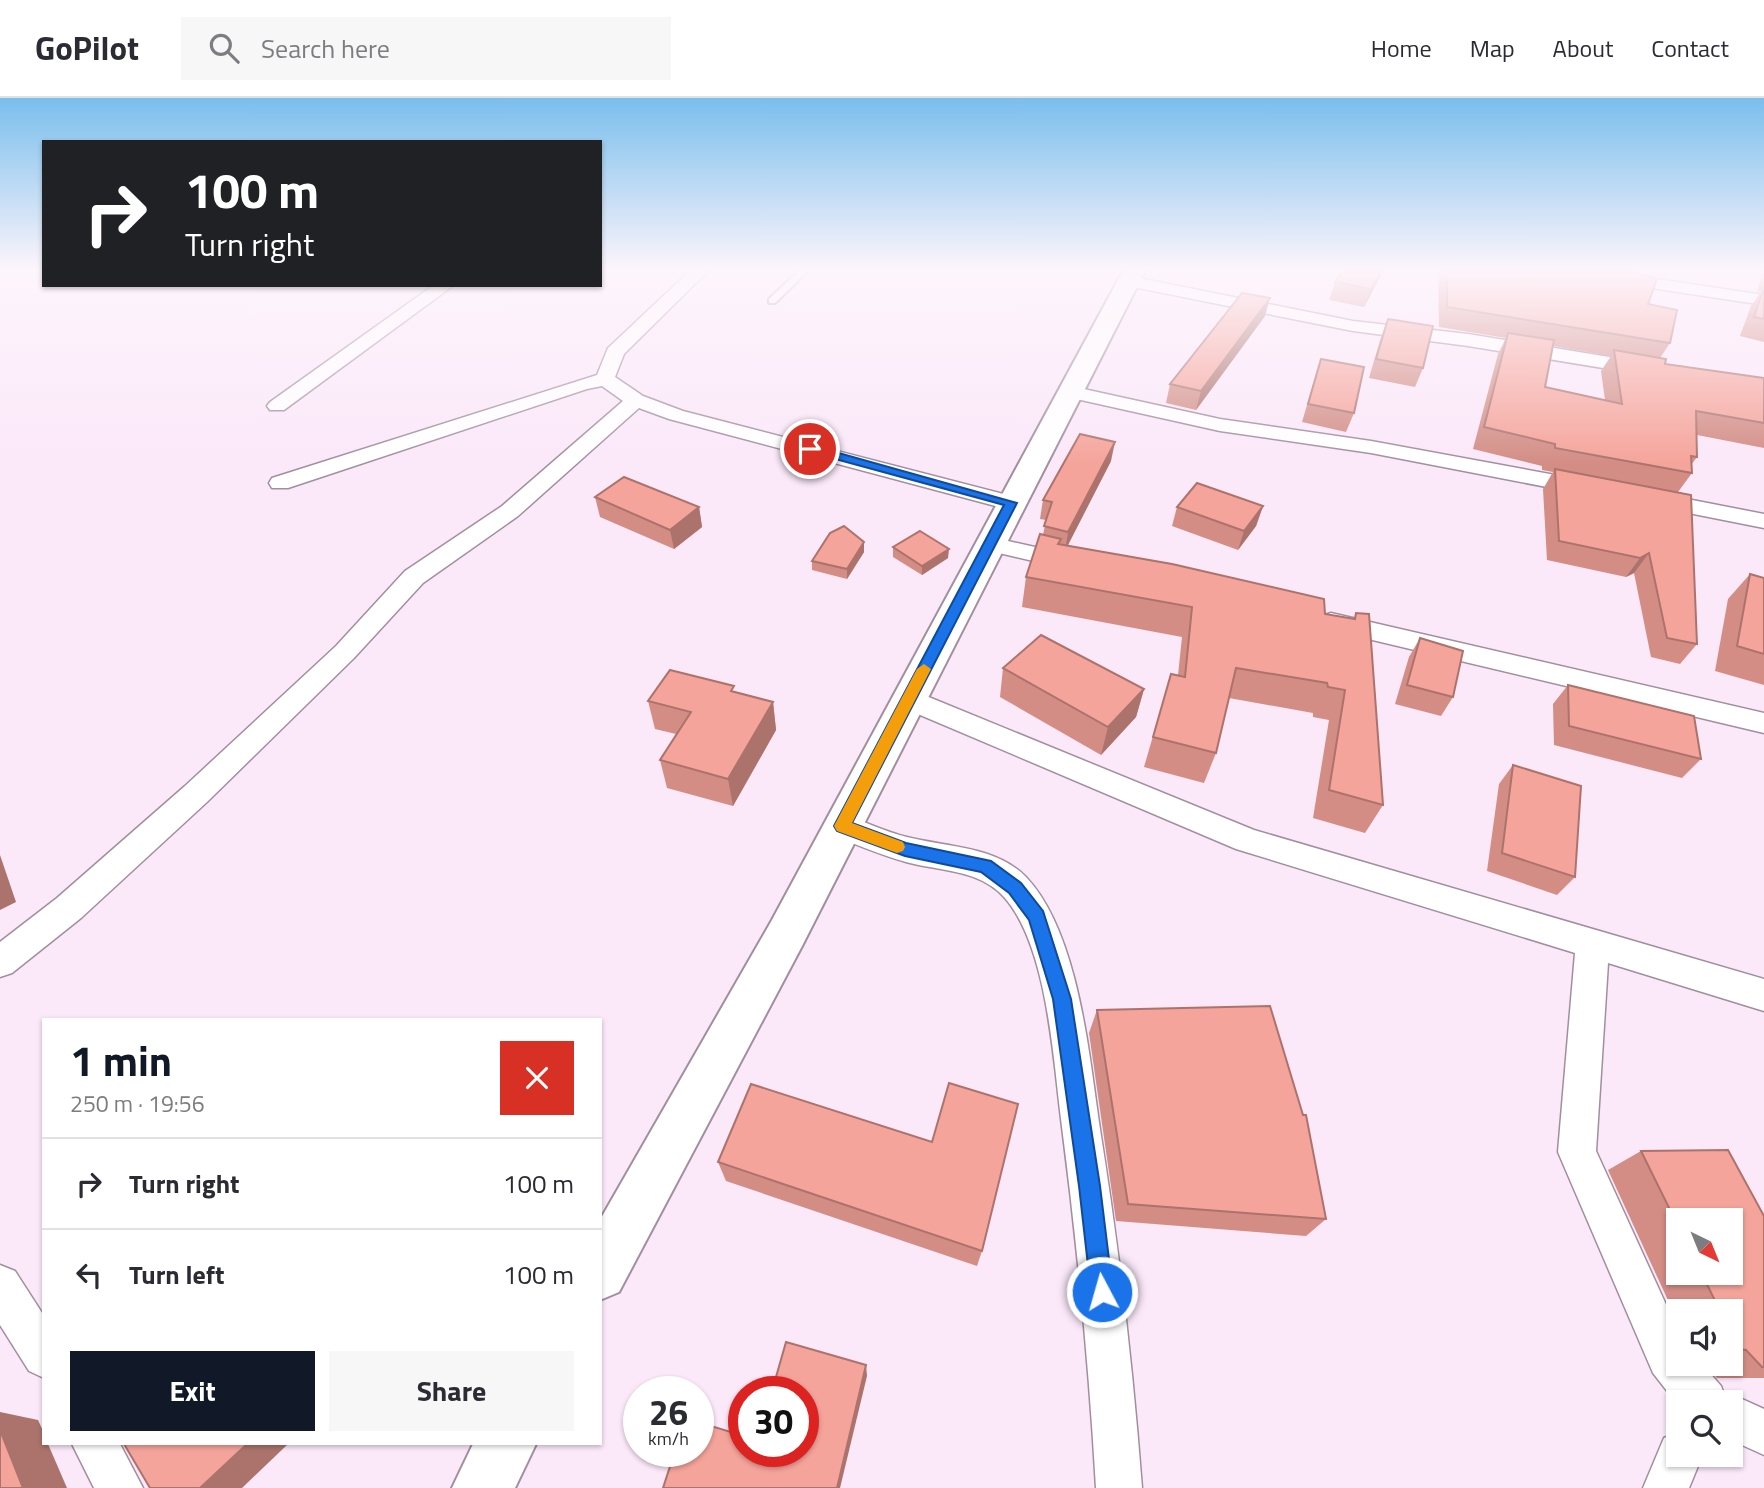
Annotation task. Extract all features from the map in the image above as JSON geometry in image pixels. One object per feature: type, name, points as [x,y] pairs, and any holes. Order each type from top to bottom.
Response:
[{"type":"street","points":[[276,407],[378,334]]},
{"type":"street","points":[[605,379],[615,352],[634,334]]},
{"type":"street","points":[[602,1269],[787,933],[1101,334]]},
{"type":"street","points":[[1418,334],[1660,372]]},
{"type":"street","points":[[280,483],[582,384],[605,379],[636,400],[676,415],[1011,503]]},
{"type":"street","points":[[1070,392],[1220,425],[1371,447],[1519,477],[1611,491]]},
{"type":"street","points":[[0,962],[69,908],[196,794],[345,652],[414,577],[510,511],[636,400]]},
{"type":"street","points":[[1637,496],[1764,521]]},
{"type":"street","points":[[990,544],[1097,568]]},
{"type":"street","points":[[1310,617],[1764,723]]},
{"type":"street","points":[[909,699],[1247,841],[1764,995]]},
{"type":"street","points":[[842,826],[905,849],[985,866],[1015,888],[1036,916],[1062,999],[1090,1186],[1114,1398],[1119,1488]]},
{"type":"street","points":[[1592,943],[1577,1152],[1668,1358],[1697,1390]]},
{"type":"street","points":[[0,1286],[42,1353]]},
{"type":"street","points":[[1743,1422],[1764,1432]]},
{"type":"street","points":[[96,1445],[120,1488]]},
{"type":"street","points":[[482,1488],[505,1445]]},
{"type":"street","points":[[1666,1488],[1675,1467]]},
{"type":"building","points":[[1210,334],[1243,334],[1201,391],[1170,384]]},
{"type":"building","points":[[1384,334],[1431,334],[1423,368],[1376,359]]},
{"type":"building","points":[[1508,334],[1554,340],[1545,387],[1622,404],[1614,350],[1666,359],[1665,364],[1764,378],[1764,423],[1696,411],[1697,457],[1691,456],[1692,473],[1555,448],[1555,444],[1484,427]]},
{"type":"building","points":[[1613,334],[1672,334],[1670,343]]},
{"type":"building","points":[[1321,359],[1364,367],[1354,413],[1308,404]]},
{"type":"building","points":[[1080,434],[1115,442],[1068,532],[1044,526],[1052,502],[1043,500]]},
{"type":"building","points":[[1555,469],[1691,495],[1697,644],[1667,638],[1649,553],[1640,558],[1559,541]]},
{"type":"building","points":[[624,477],[699,507],[670,530],[595,497]]},
{"type":"building","points":[[1197,483],[1263,506],[1244,531],[1177,507]]},
{"type":"building","points":[[844,526],[864,542],[847,569],[812,561],[830,533]]},
{"type":"building","points":[[920,531],[949,549],[922,566],[893,547]]},
{"type":"building","points":[[1040,534],[1061,539],[1058,544],[1172,564],[1324,599],[1325,614],[1355,619],[1356,613],[1369,614],[1383,805],[1329,790],[1345,690],[1328,687],[1327,683],[1236,668],[1216,753],[1153,737],[1171,674],[1185,677],[1192,607],[1026,577]]},
{"type":"building","points":[[1750,574],[1764,578],[1764,654],[1737,646]]},
{"type":"building","points":[[1041,635],[1144,689],[1108,727],[1003,668]]},
{"type":"building","points":[[1420,638],[1463,651],[1453,697],[1407,685]]},
{"type":"building","points":[[670,670],[734,686],[731,691],[773,702],[728,779],[660,760],[691,712],[648,701]]},
{"type":"building","points":[[1568,685],[1694,716],[1701,759],[1569,726]]},
{"type":"building","points":[[1513,765],[1581,786],[1575,877],[1502,853]]},
{"type":"building","points":[[1270,1006],[1303,1115],[1306,1115],[1326,1219],[1128,1204],[1097,1010]]},
{"type":"building","points":[[949,1083],[1018,1104],[982,1251],[718,1162],[751,1084],[932,1142]]},
{"type":"building","points":[[1728,1150],[1764,1216],[1764,1367],[1743,1350],[1743,1299],[1714,1299],[1707,1285],[1743,1285],[1743,1208],[1669,1208],[1641,1151]]},
{"type":"building","points":[[786,1342],[866,1365],[837,1488],[663,1488],[670,1467],[714,1467],[714,1427],[728,1431],[728,1467],[819,1467],[819,1376],[776,1376]]},
{"type":"building","points":[[0,1430],[23,1488],[0,1488]]},
{"type":"building","points":[[125,1445],[246,1445],[200,1488],[150,1488]]},
{"type":"slow traffic","points":[[897,847],[842,826],[924,669]]},
{"type":"route","points":[[810,449],[1011,503],[842,826],[905,849],[985,866],[1000,874],[1015,888],[1036,916],[1062,999],[1090,1186],[1102,1292]]}]
